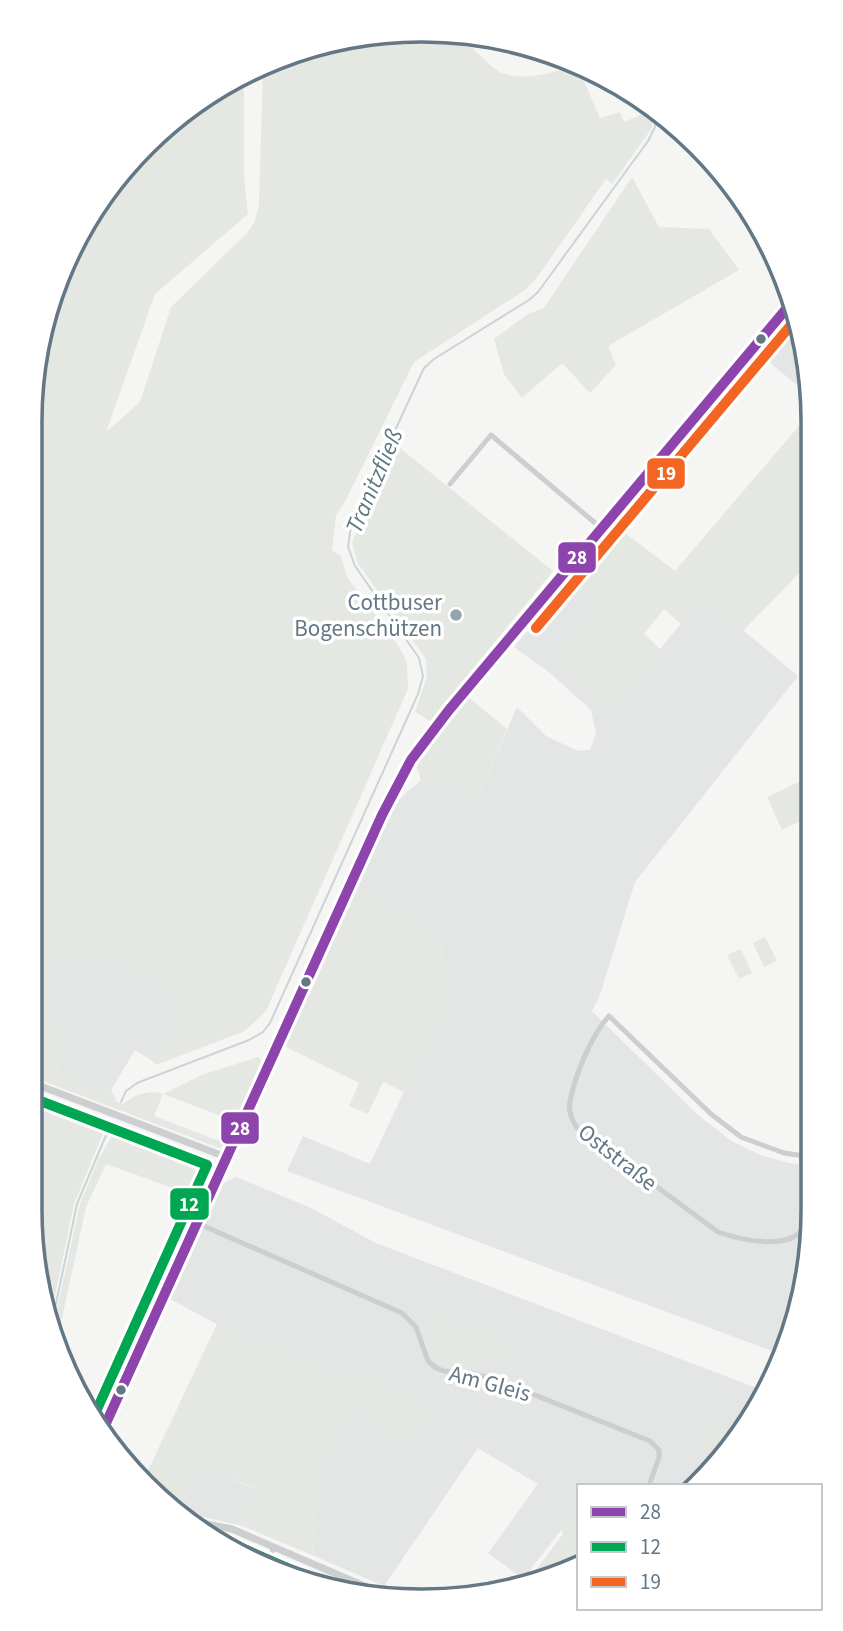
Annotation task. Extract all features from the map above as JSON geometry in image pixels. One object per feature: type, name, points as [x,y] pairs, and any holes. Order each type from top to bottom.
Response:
[{"type":"street","points":[[108,1423],[226,1157],[373,836],[411,760],[422,743],[784,311]]},
{"type":"street","points":[[450,484],[491,435],[601,528]]},
{"type":"street","name":"Oststraße","points":[[800,1231],[788,1241],[776,1242],[718,1233],[577,1128],[572,1121],[570,1102],[594,1035],[609,1016],[741,1137],[801,1156]]},
{"type":"street","points":[[42,1087],[226,1157]]},
{"type":"street","name":"Am Gleis","points":[[197,1223],[402,1314],[413,1322],[428,1361],[436,1368],[500,1381],[650,1441],[659,1450],[659,1457],[650,1484]]},
{"type":"street","points":[[211,1525],[232,1529],[360,1584]]},
{"type":"street","points":[[270,1557],[274,1547]]},
{"type":"shaded area","points":[[422,42],[469,45],[491,66],[511,76],[540,75],[562,69],[567,71],[583,78],[600,118],[620,112],[624,122],[644,114],[653,120],[652,128],[612,184],[606,179],[536,279],[525,290],[414,362],[336,515],[332,550],[341,556],[347,577],[399,647],[407,662],[408,689],[266,1011],[245,1031],[156,1065],[148,1058],[171,1031],[176,989],[106,952],[48,960],[59,1072],[111,1090],[117,1102],[123,1104],[142,1094],[163,1094],[154,1116],[227,1144],[219,1148],[42,1081],[42,422],[49,347],[71,276],[106,211],[136,171],[190,120],[244,86],[244,178],[248,214],[155,294],[106,432],[140,402],[171,307],[247,233],[255,221],[259,204],[263,77],[300,62],[347,49]]},
{"type":"shaded area","points":[[632,177],[659,227],[709,229],[739,270],[608,346],[616,365],[590,393],[562,363],[522,398],[504,374],[494,339],[528,314],[544,308]]},
{"type":"shaded area","points":[[788,324],[799,387],[762,356]]},
{"type":"shaded area","points":[[801,424],[801,571],[743,631],[703,598],[681,624],[664,609],[644,634],[660,649],[612,707],[556,657],[599,605],[570,581],[616,526],[675,571]]},
{"type":"shaded area","name":"Cottbuser Bogenschützen","points":[[400,448],[553,571],[430,721],[415,712],[427,676],[426,659],[357,562],[352,542]]},
{"type":"shaded area","points":[[570,581],[600,605],[612,707],[703,597],[798,676],[635,882],[600,995],[592,1011],[698,1115],[733,1142],[763,1156],[801,1165],[798,1259],[788,1308],[773,1352],[287,1171],[303,1136],[370,1164],[449,1003],[440,935],[409,922],[377,895],[356,885],[388,809],[421,780],[479,796],[517,707],[546,736],[578,751],[590,750],[596,734],[591,710],[550,673],[514,647]]},
{"type":"shaded area","points":[[467,696],[507,729],[479,796],[421,780],[414,760]]},
{"type":"shaded area","points":[[801,781],[801,821],[782,830],[767,797]]},
{"type":"shaded area","points":[[356,885],[377,894],[409,922],[440,935],[449,1003],[404,1092],[383,1082],[368,1114],[349,1106],[359,1083],[282,1045]]},
{"type":"shaded area","points":[[765,937],[777,961],[764,967],[753,943]]},
{"type":"shaded area","points":[[741,949],[752,973],[739,979],[727,955]]},
{"type":"shaded area","points":[[106,952],[177,989],[171,1031],[148,1058],[135,1050],[111,1090],[59,1072],[47,960]]},
{"type":"shaded area","points":[[258,1057],[261,1061],[237,1122],[163,1094],[204,1074]]},
{"type":"shaded area","points":[[42,1099],[106,1126],[74,1204],[54,1302],[43,1234]]},
{"type":"shaded area","points":[[116,1129],[213,1168],[213,1178],[203,1199],[106,1164],[86,1207],[60,1326],[56,1312],[80,1204],[98,1160]]},
{"type":"shaded area","points":[[236,1177],[309,1207],[376,1243],[756,1388],[723,1441],[684,1484],[577,1484],[577,1510],[527,1574],[519,1576],[488,1553],[538,1484],[478,1448],[384,1586],[312,1555],[318,1468],[356,1404],[430,1415],[416,1399],[357,1367],[341,1391],[170,1299],[221,1184]]},
{"type":"shaded area","points":[[439,1316],[503,1339],[505,1354],[473,1366],[442,1363],[427,1348],[436,1335],[434,1319]]},
{"type":"shaded area","points":[[217,1324],[347,1381],[357,1367],[416,1399],[430,1415],[404,1448],[356,1404],[318,1468],[312,1555],[242,1526],[253,1487],[202,1466],[182,1505],[147,1472]]},
{"type":"shaded area","points":[[707,1423],[731,1428],[715,1451],[699,1446]]},
{"type":"shaded area","points":[[202,1465],[253,1488],[242,1526],[196,1515],[182,1504]]},
{"type":"shaded area","points":[[577,1510],[577,1555],[535,1571],[563,1534],[561,1530]]},
{"type":"shaded area","points":[[235,1540],[263,1551],[265,1554],[254,1550]]},
{"type":"shaded area","points":[[280,1557],[324,1576],[300,1569],[274,1559]]},
{"type":"waterway","name":"Tranitzfließ","points":[[121,1102],[126,1091],[137,1083],[249,1040],[263,1032],[270,1023],[418,694],[423,676],[419,658],[355,566],[348,547],[351,525],[424,368],[538,292],[648,141],[656,122]]},
{"type":"waterway","name":"Tranitzfließ","points":[[55,1308],[77,1204],[110,1126]]},
{"type":"transit line","name":"28","points":[[107,1421],[382,815],[411,760],[449,710],[784,311]]},
{"type":"transit line","name":"19","points":[[536,628],[789,327]]},
{"type":"transit line","name":"12","points":[[42,1102],[207,1165],[98,1407]]},
{"type":"place","name":"Cottbuser Bogenschützen","points":[[456,615]]}]
